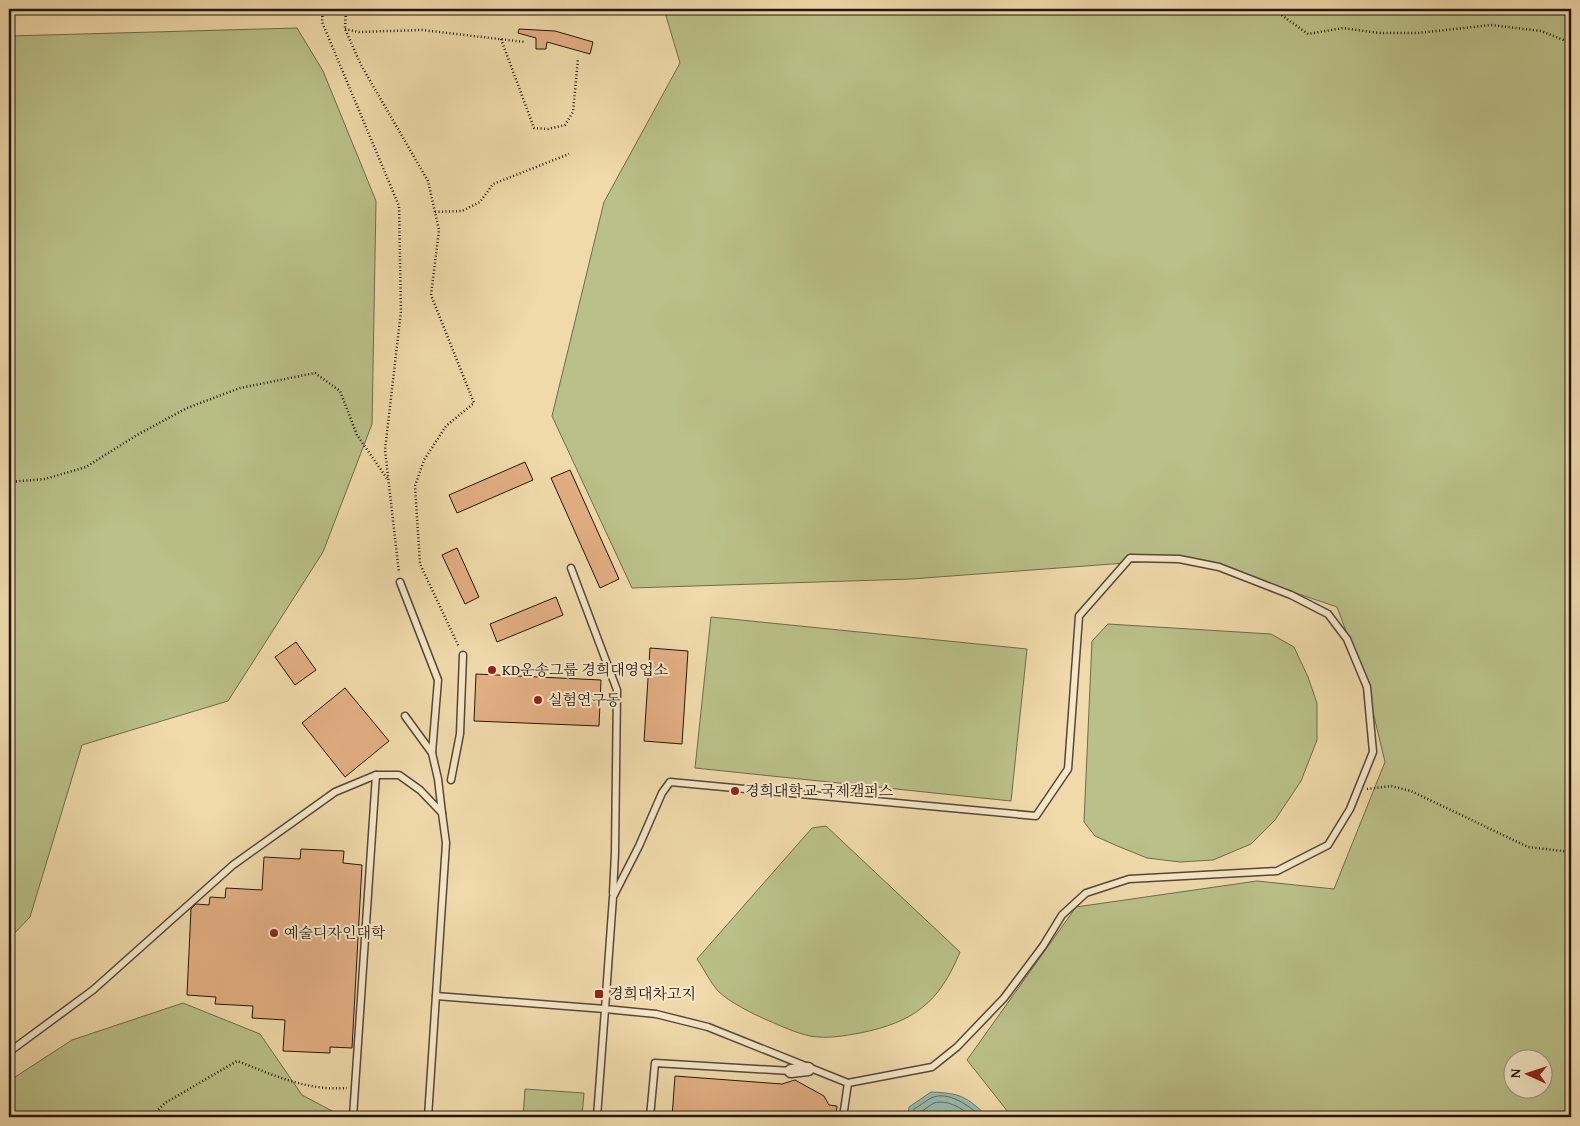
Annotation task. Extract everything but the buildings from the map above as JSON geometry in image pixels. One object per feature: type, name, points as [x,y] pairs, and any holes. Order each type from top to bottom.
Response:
[{"type":"street","points":[[791,1071],[808,1069]]},
{"type":"lane","points":[[436,996],[656,1014],[708,1027],[808,1069],[848,1083],[932,1067],[957,1047],[1004,998],[1043,946],[1062,915],[1086,893],[1129,880],[1277,871],[1328,845],[1350,809],[1373,752],[1367,687],[1348,639],[1328,614],[1291,595],[1218,567],[1179,559],[1130,558],[1079,616],[1068,769],[1036,816],[670,782],[662,794],[639,846],[613,897]]},
{"type":"lane","points":[[571,568],[616,690],[615,853],[597,1117]]},
{"type":"lane","points":[[400,582],[438,680],[432,753],[438,779],[446,843],[428,1117]]},
{"type":"lane","points":[[450,780],[460,734],[463,655]]},
{"type":"lane","points":[[405,716],[432,753]]},
{"type":"lane","points":[[9,1052],[93,990],[233,865],[335,792],[376,775],[399,775],[420,790],[442,813]]},
{"type":"lane","points":[[353,1117],[376,775]]},
{"type":"lane","points":[[650,1117],[655,1063],[791,1071]]},
{"type":"lane","points":[[843,1117],[848,1083]]},
{"type":"path","points":[[323,9],[322,22],[399,206],[401,311],[385,450],[400,582]]},
{"type":"path","points":[[346,9],[345,28],[361,65],[428,181],[439,230],[431,296],[474,403],[446,426],[424,460],[415,486],[420,564],[463,655]]},
{"type":"path","points":[[1273,9],[1308,34],[1343,28],[1379,33],[1418,33],[1491,24],[1541,31],[1571,43]]},
{"type":"path","points":[[345,28],[359,32],[422,30],[525,42]]},
{"type":"path","points":[[502,39],[534,128],[548,129],[564,125],[573,112],[578,59]]},
{"type":"path","points":[[435,212],[462,211],[480,202],[493,184],[569,154]]},
{"type":"path","points":[[9,482],[44,479],[86,467],[137,435],[187,408],[240,388],[316,373],[340,391],[357,435],[389,481]]},
{"type":"path","points":[[1357,791],[1391,786],[1411,791],[1528,847],[1571,852]]},
{"type":"path","points":[[151,1117],[165,1103],[237,1061],[294,1083],[336,1088],[355,1087]]},
{"type":"green space","points":[[664,9],[1571,9],[1571,1117],[1012,1117],[967,1060],[1076,907],[1257,881],[1334,889],[1385,762],[1367,687],[1337,607],[1219,567],[1179,559],[911,579],[632,588],[552,416],[604,202],[680,63]]},
{"type":"green space","points":[[297,28],[323,71],[376,201],[372,424],[323,552],[228,701],[82,745],[30,917],[9,939],[9,36]]},
{"type":"green space","points":[[711,617],[1027,649],[1011,801],[695,768]]},
{"type":"green space","points":[[1108,624],[1271,634],[1294,647],[1308,677],[1317,703],[1317,740],[1301,781],[1275,820],[1251,844],[1213,860],[1180,862],[1147,858],[1095,836],[1084,822],[1092,641]]},
{"type":"green space","points":[[826,826],[960,952],[943,985],[922,1008],[895,1023],[860,1033],[835,1037],[810,1036],[799,1033],[735,1003],[718,991],[697,959],[812,828]]},
{"type":"green space","points":[[183,1003],[260,1034],[302,1095],[334,1112],[338,1117],[9,1117],[9,1081],[72,1040]]},
{"type":"green space","points":[[525,1089],[584,1093],[582,1117],[523,1117]]},
{"type":"water","points":[[931,1092],[963,1097],[988,1117],[908,1117],[909,1107]]},
{"type":"place","name":"KD운송그룹 경희대영업소","points":[[492,670]]},
{"type":"place","name":"실험연구동","points":[[538,700]]},
{"type":"place","name":"경희대학교 국제캠퍼스","points":[[735,791]]},
{"type":"place","name":"예술디자인대학","points":[[274,933]]},
{"type":"place","name":"경희대차고지","points":[[599,994]]}]
